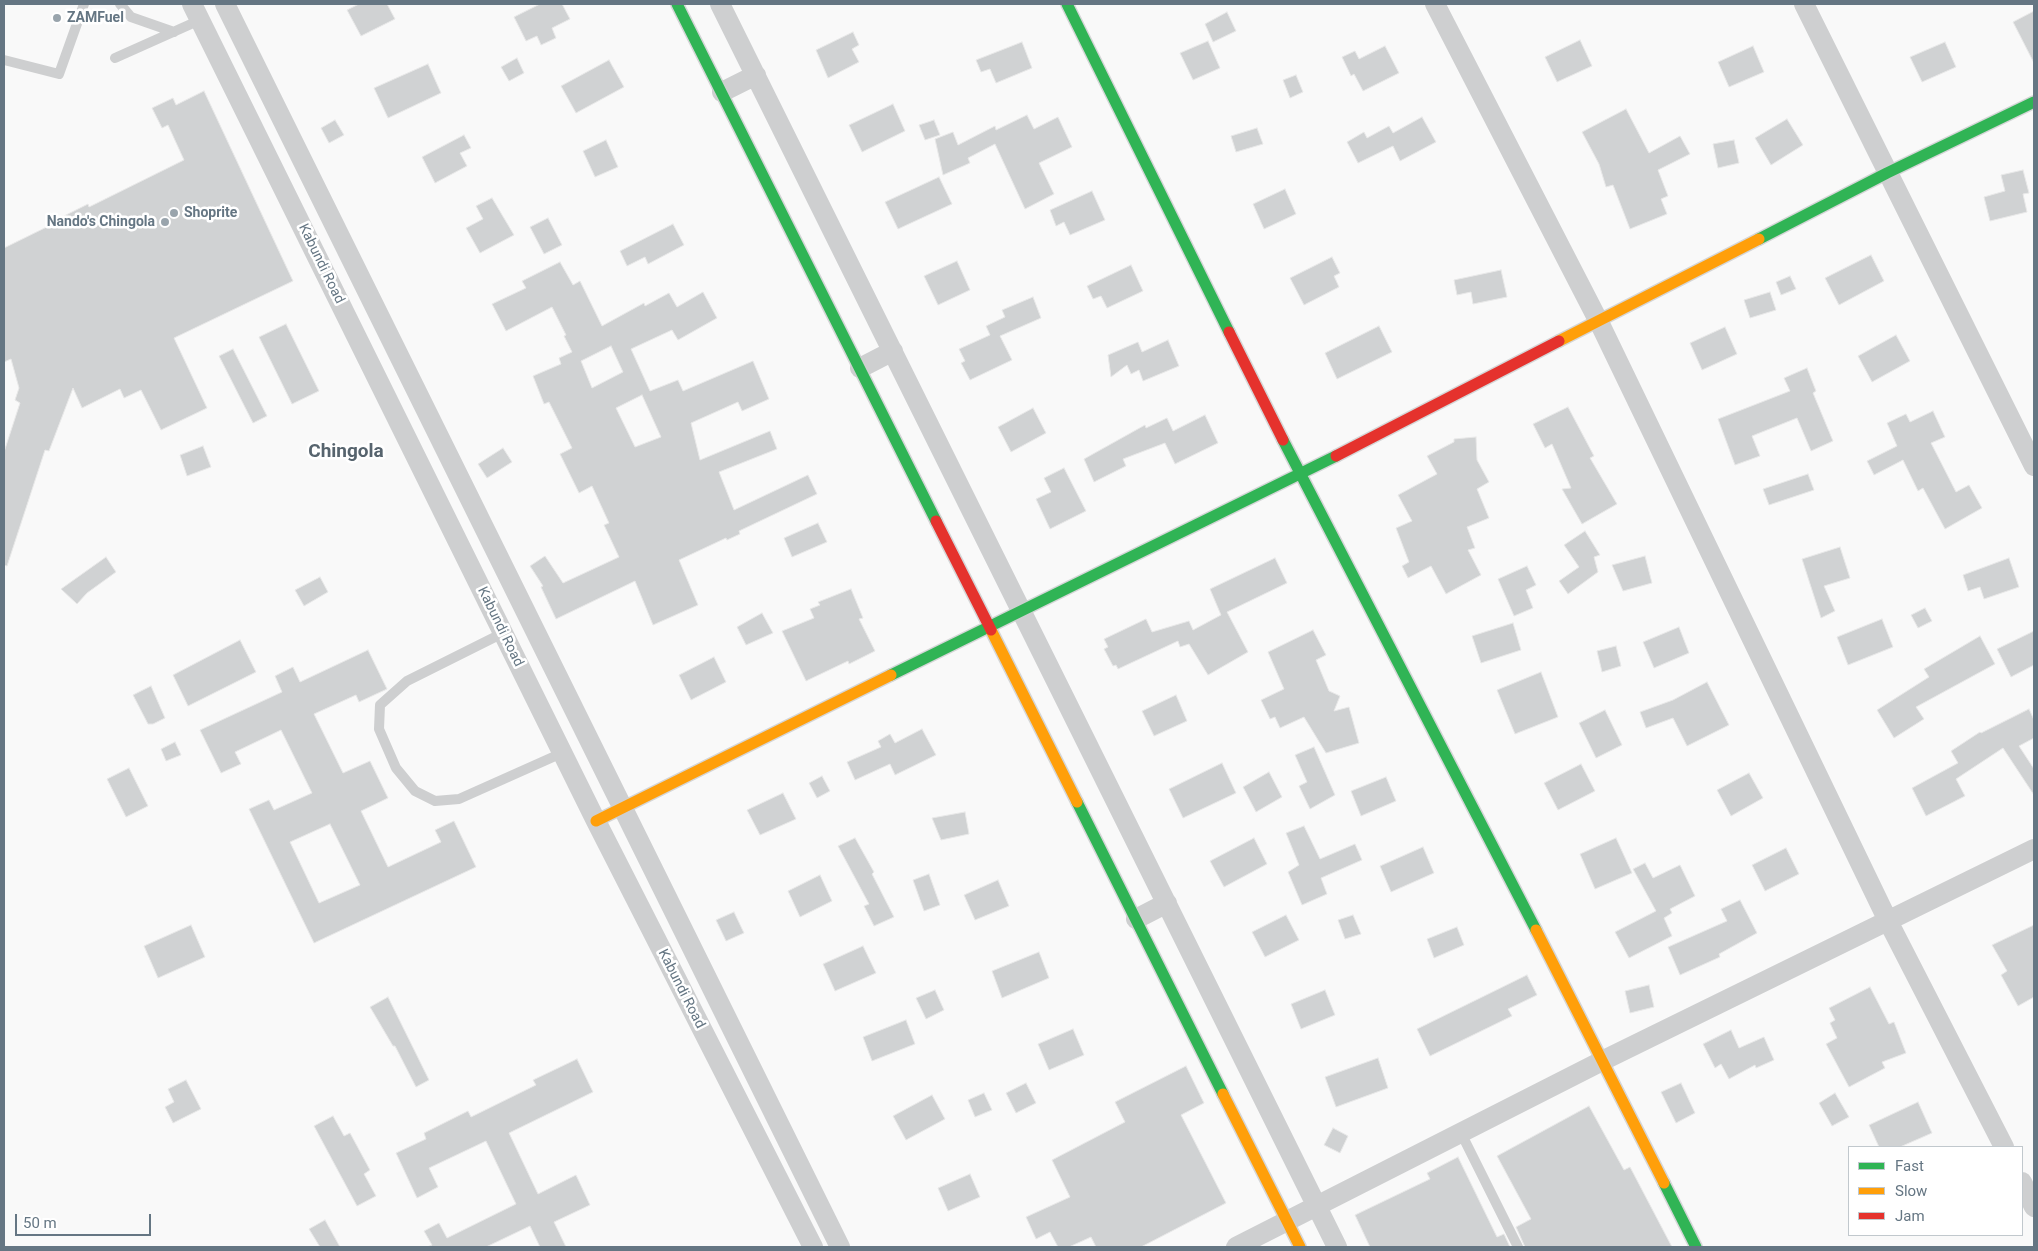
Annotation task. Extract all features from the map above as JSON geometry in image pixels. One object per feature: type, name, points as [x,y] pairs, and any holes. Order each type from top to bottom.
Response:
[{"type":"street","points":[[677,4],[1300,1247]]},
{"type":"street","points":[[720,4],[1338,1247]]},
{"type":"street","points":[[1067,4],[1300,474],[1604,1060],[1696,1247]]},
{"type":"street","points":[[1435,4],[1600,322],[1888,921],[2003,1146]]},
{"type":"street","points":[[1804,4],[2034,466]]},
{"type":"street","points":[[196,12],[229,5]]},
{"type":"street","name":"Kabundi Road","points":[[229,5],[494,550],[840,1247]]},
{"type":"street","name":"Kabundi Road","points":[[196,12],[562,753],[813,1247]]},
{"type":"street","points":[[722,92],[756,75]]},
{"type":"street","points":[[596,821],[1300,474],[1600,322],[1887,173],[2034,102]]},
{"type":"street","points":[[860,368],[893,351]]},
{"type":"street","points":[[469,563],[494,550]]},
{"type":"street","points":[[1236,1247],[1604,1060],[2034,849]]},
{"type":"street","points":[[1136,919],[1166,903]]},
{"type":"street","points":[[2023,1184],[2034,1207]]},
{"type":"lane","points":[[4,60],[59,74],[84,4]]},
{"type":"lane","points":[[120,4],[131,17],[174,32]]},
{"type":"lane","points":[[115,58],[174,32],[196,12]]},
{"type":"lane","points":[[503,633],[407,681],[380,705],[379,729],[396,768],[415,791],[435,801],[459,799],[562,753]]},
{"type":"lane","points":[[1461,1133],[1518,1247]]},
{"type":"building","points":[[359,4],[387,4],[395,19],[361,36],[347,10]]},
{"type":"building","points":[[540,4],[562,4],[570,19],[552,28],[556,38],[541,45],[537,36],[526,41],[514,17]]},
{"type":"building","points":[[2034,11],[2034,63],[2013,22]]},
{"type":"building","points":[[1227,12],[1236,31],[1213,42],[1205,24]]},
{"type":"building","points":[[853,32],[859,45],[852,49],[859,62],[828,78],[816,50]]},
{"type":"building","points":[[1580,40],[1592,66],[1557,82],[1545,57]]},
{"type":"building","points":[[1208,41],[1220,68],[1193,80],[1180,53]]},
{"type":"building","points":[[1022,42],[1032,68],[996,83],[990,69],[981,72],[976,60]]},
{"type":"building","points":[[1945,42],[1956,67],[1922,82],[1910,57]]},
{"type":"building","points":[[1385,46],[1399,73],[1363,91],[1354,74],[1351,76],[1342,57],[1355,51],[1359,59]]},
{"type":"building","points":[[1753,46],[1764,72],[1729,87],[1718,62]]},
{"type":"building","points":[[517,58],[524,73],[509,81],[501,67]]},
{"type":"building","points":[[609,60],[624,87],[576,113],[561,86]]},
{"type":"building","points":[[428,64],[441,93],[388,118],[374,88]]},
{"type":"building","points":[[1296,75],[1303,92],[1290,98],[1283,80]]},
{"type":"building","points":[[204,91],[293,281],[174,338],[207,408],[161,430],[141,390],[124,398],[120,389],[82,408],[73,388],[49,451],[45,450],[7,566],[4,565],[4,452],[20,403],[15,400],[19,388],[11,359],[4,362],[4,248],[65,218],[64,216],[88,204],[89,207],[184,160],[168,125],[162,128],[152,108],[173,98],[176,105]]},
{"type":"building","points":[[893,104],[905,131],[862,152],[849,125]]},
{"type":"building","points":[[1626,109],[1649,153],[1680,136],[1690,154],[1658,170],[1668,196],[1661,199],[1667,214],[1630,229],[1613,185],[1606,187],[1599,164],[1582,132]]},
{"type":"building","points":[[1027,115],[1034,129],[1058,117],[1072,147],[1039,163],[1054,194],[1025,209],[995,144],[968,158],[970,163],[943,175],[935,139],[953,132],[958,145],[995,126],[996,130]]},
{"type":"building","points":[[1422,117],[1436,142],[1400,161],[1393,146],[1358,163],[1347,142],[1364,132],[1367,138],[1389,126],[1393,133]]},
{"type":"building","points":[[1787,119],[1803,145],[1771,165],[1755,138]]},
{"type":"building","points":[[335,120],[344,135],[329,143],[321,128]]},
{"type":"building","points":[[934,120],[940,135],[925,140],[919,125]]},
{"type":"building","points":[[1257,128],[1263,144],[1236,152],[1231,136]]},
{"type":"building","points":[[464,135],[471,148],[460,153],[467,166],[435,183],[422,157]]},
{"type":"building","points":[[606,140],[618,167],[595,177],[583,151]]},
{"type":"building","points":[[1734,140],[1739,163],[1718,168],[1713,144]]},
{"type":"building","points":[[2023,170],[2029,193],[2023,194],[2027,212],[1990,221],[1984,197],[2005,191],[2001,175]]},
{"type":"building","points":[[939,177],[952,204],[898,229],[885,202]]},
{"type":"building","points":[[1285,189],[1296,214],[1264,229],[1253,204]]},
{"type":"building","points":[[1092,191],[1105,220],[1070,235],[1064,222],[1056,226],[1050,210]]},
{"type":"building","points":[[492,198],[514,235],[480,253],[466,228],[483,219],[476,206]]},
{"type":"building","points":[[548,218],[562,245],[544,254],[530,227]]},
{"type":"building","points":[[673,224],[684,245],[648,264],[645,257],[627,266],[620,251]]},
{"type":"building","points":[[1871,255],[1884,281],[1839,305],[1825,278]]},
{"type":"building","points":[[1332,257],[1340,273],[1334,276],[1339,287],[1304,305],[1290,278]]},
{"type":"building","points":[[957,261],[970,290],[938,305],[924,276]]},
{"type":"building","points":[[560,262],[573,285],[580,281],[602,326],[644,303],[645,306],[669,293],[677,307],[703,292],[717,318],[678,340],[672,330],[631,349],[650,391],[678,380],[683,391],[753,361],[769,399],[742,411],[738,402],[691,423],[700,460],[770,431],[777,449],[719,472],[734,510],[808,475],[817,494],[739,531],[740,534],[727,540],[726,538],[679,560],[698,605],[653,625],[635,581],[556,619],[541,587],[543,586],[530,566],[545,556],[563,583],[619,557],[604,525],[609,523],[592,486],[579,493],[560,454],[572,448],[549,402],[544,404],[533,376],[561,364],[559,358],[572,352],[552,307],[506,331],[492,304],[526,288],[522,281]],"holes":[[[611,346],[623,372],[592,388],[581,361]],[[642,395],[661,437],[635,447],[616,408]]]},
{"type":"building","points":[[1131,265],[1143,291],[1107,308],[1101,296],[1093,299],[1087,286]]},
{"type":"building","points":[[1501,270],[1507,297],[1473,304],[1471,292],[1457,295],[1454,280]]},
{"type":"building","points":[[1790,276],[1796,289],[1781,295],[1776,282]]},
{"type":"building","points":[[1770,292],[1776,310],[1750,318],[1744,300]]},
{"type":"building","points":[[1033,297],[1041,318],[1000,336],[1012,360],[970,380],[961,363],[965,361],[959,349],[990,335],[986,326],[1005,317],[1002,310]]},
{"type":"building","points":[[286,324],[319,391],[292,404],[259,337]]},
{"type":"building","points":[[1379,326],[1392,352],[1337,379],[1325,353]]},
{"type":"building","points":[[1725,327],[1737,354],[1702,370],[1690,343]]},
{"type":"building","points":[[1896,335],[1910,361],[1872,382],[1858,356]]},
{"type":"building","points":[[1168,340],[1179,366],[1143,381],[1139,370],[1131,374],[1127,365],[1111,377],[1108,355],[1138,342],[1142,352]]},
{"type":"building","points":[[233,349],[267,416],[253,423],[219,356]]},
{"type":"building","points":[[1807,368],[1816,391],[1813,393],[1833,441],[1811,451],[1797,418],[1752,436],[1760,456],[1735,465],[1718,419],[1790,391],[1784,378]]},
{"type":"building","points":[[1568,407],[1594,456],[1590,458],[1617,504],[1582,524],[1562,489],[1571,488],[1552,444],[1545,448],[1533,424]]},
{"type":"building","points":[[1033,408],[1046,433],[1011,452],[998,427]]},
{"type":"building","points":[[1933,411],[1945,437],[1931,443],[1956,492],[1969,485],[1982,508],[1945,529],[1923,488],[1918,491],[1903,460],[1874,475],[1867,461],[1897,446],[1887,423],[1906,414],[1910,422]]},
{"type":"building","points":[[1205,415],[1218,443],[1175,464],[1165,443],[1123,459],[1126,466],[1094,482],[1084,459],[1145,425],[1146,428],[1167,418],[1173,431]]},
{"type":"building","points":[[1476,437],[1477,460],[1489,482],[1477,489],[1489,518],[1467,527],[1475,548],[1468,550],[1481,575],[1446,594],[1431,566],[1408,578],[1402,566],[1409,562],[1396,528],[1412,521],[1398,495],[1437,474],[1427,456],[1454,442],[1454,439]]},
{"type":"building","points":[[203,446],[211,467],[187,476],[180,455]]},
{"type":"building","points":[[503,448],[512,462],[487,478],[478,464]]},
{"type":"building","points":[[1064,468],[1086,511],[1050,529],[1036,499],[1051,492],[1044,478]]},
{"type":"building","points":[[1808,474],[1814,490],[1769,505],[1763,489]]},
{"type":"building","points":[[818,523],[827,542],[792,557],[784,538]]},
{"type":"building","points":[[1585,531],[1600,555],[1594,557],[1598,572],[1568,594],[1559,581],[1579,567],[1564,545]]},
{"type":"building","points":[[1840,547],[1850,578],[1824,586],[1835,611],[1821,618],[1802,559]]},
{"type":"building","points":[[1645,556],[1652,583],[1623,591],[1612,565]]},
{"type":"building","points":[[106,557],[116,572],[87,593],[77,604],[61,589]]},
{"type":"building","points":[[1275,558],[1287,583],[1227,612],[1248,652],[1208,675],[1189,644],[1180,647],[1178,641],[1118,669],[1116,665],[1113,666],[1104,649],[1108,647],[1104,639],[1146,619],[1152,632],[1189,621],[1193,630],[1221,615],[1210,589]]},
{"type":"building","points":[[2009,558],[2019,587],[1984,599],[1980,587],[1968,591],[1963,575]]},
{"type":"building","points":[[1527,566],[1536,585],[1526,590],[1533,608],[1514,616],[1498,579]]},
{"type":"building","points":[[320,577],[328,592],[304,606],[295,590]]},
{"type":"building","points":[[851,589],[863,618],[859,619],[875,651],[849,664],[848,661],[806,681],[782,631],[814,618],[810,609],[820,605],[818,602]]},
{"type":"building","points":[[1925,608],[1932,621],[1918,628],[1911,615]]},
{"type":"building","points":[[762,613],[773,633],[746,645],[737,627]]},
{"type":"building","points":[[1882,619],[1893,647],[1848,665],[1837,637]]},
{"type":"building","points":[[1513,623],[1521,650],[1481,663],[1472,636]]},
{"type":"building","points":[[1679,627],[1689,653],[1654,668],[1643,642]]},
{"type":"building","points":[[1313,630],[1326,655],[1316,660],[1329,691],[1340,696],[1334,711],[1349,707],[1359,743],[1326,753],[1304,717],[1280,728],[1275,717],[1270,719],[1261,700],[1284,689],[1268,652]]},
{"type":"building","points":[[2034,631],[2034,665],[2011,677],[1997,649]]},
{"type":"building","points":[[1980,636],[1995,664],[1916,707],[1924,719],[1894,738],[1877,710],[1929,677],[1924,669]]},
{"type":"building","points":[[240,640],[256,672],[188,706],[173,675]]},
{"type":"building","points":[[1616,646],[1621,666],[1602,672],[1597,651]]},
{"type":"building","points":[[368,650],[387,689],[359,702],[356,695],[314,714],[343,773],[370,761],[388,798],[361,811],[388,867],[441,842],[435,830],[454,821],[476,867],[314,943],[249,809],[269,800],[274,810],[312,793],[281,730],[235,752],[241,764],[221,773],[200,730],[282,692],[275,676],[293,667],[300,682]],"holes":[[[330,824],[360,885],[319,903],[290,842]]]},
{"type":"building","points":[[714,657],[726,682],[691,700],[679,675]]},
{"type":"building","points":[[1541,672],[1558,717],[1515,734],[1497,690]]},
{"type":"building","points":[[1707,682],[1729,725],[1687,746],[1673,718],[1646,728],[1640,712],[1673,700]]},
{"type":"building","points":[[151,686],[165,718],[153,724],[148,724],[133,695]]},
{"type":"building","points":[[1176,695],[1187,721],[1154,736],[1142,711]]},
{"type":"building","points":[[2029,709],[2034,720],[2034,738],[2019,746],[2034,769],[2034,795],[2003,748],[1956,779],[1965,796],[1926,816],[1912,788],[1958,763],[1951,751],[1980,732]]},
{"type":"building","points":[[1605,710],[1622,745],[1596,758],[1579,723]]},
{"type":"building","points":[[922,729],[936,755],[895,775],[890,764],[855,780],[847,762],[881,747],[878,741],[890,734],[895,743]]},
{"type":"building","points":[[175,742],[181,755],[166,761],[161,749]]},
{"type":"building","points":[[1314,747],[1335,795],[1310,809],[1299,786],[1307,782],[1295,755]]},
{"type":"building","points":[[1222,763],[1236,793],[1183,818],[1169,789]]},
{"type":"building","points":[[1581,764],[1595,791],[1558,810],[1544,783]]},
{"type":"building","points":[[129,768],[148,806],[126,817],[107,779]]},
{"type":"building","points":[[1269,772],[1282,797],[1256,812],[1243,787]]},
{"type":"building","points":[[1749,773],[1763,798],[1731,816],[1717,790]]},
{"type":"building","points":[[822,776],[830,791],[817,798],[809,783]]},
{"type":"building","points":[[1386,777],[1396,801],[1361,816],[1351,791]]},
{"type":"building","points":[[783,793],[796,819],[760,835],[747,810]]},
{"type":"building","points":[[965,812],[969,834],[941,840],[932,818]]},
{"type":"building","points":[[1304,826],[1320,859],[1355,844],[1362,860],[1321,878],[1327,894],[1302,905],[1288,872],[1299,865],[1286,833]]},
{"type":"building","points":[[855,838],[874,872],[872,874],[894,917],[874,926],[864,906],[869,904],[838,846]]},
{"type":"building","points":[[1254,838],[1267,864],[1224,887],[1210,861]]},
{"type":"building","points":[[1616,838],[1632,873],[1595,889],[1580,854]]},
{"type":"building","points":[[1423,847],[1434,873],[1391,892],[1380,866]]},
{"type":"building","points":[[1786,848],[1799,874],[1765,891],[1752,865]]},
{"type":"building","points":[[1645,863],[1653,878],[1680,865],[1695,896],[1670,909],[1672,913],[1664,918],[1672,936],[1629,958],[1615,932],[1656,911],[1633,869]]},
{"type":"building","points":[[929,874],[940,905],[924,911],[913,880]]},
{"type":"building","points":[[820,875],[832,901],[800,917],[788,891]]},
{"type":"building","points":[[998,880],[1009,906],[975,920],[964,895]]},
{"type":"building","points":[[1740,900],[1757,933],[1719,954],[1720,957],[1680,975],[1668,947],[1727,921],[1721,909]]},
{"type":"building","points":[[734,912],[744,933],[726,941],[716,920]]},
{"type":"building","points":[[1286,915],[1299,940],[1265,957],[1252,932]]},
{"type":"building","points":[[1353,915],[1361,934],[1345,939],[1338,920]]},
{"type":"building","points":[[191,925],[205,957],[158,978],[144,946]]},
{"type":"building","points":[[2034,925],[2034,997],[2018,1006],[2001,975],[2007,971],[1992,945]]},
{"type":"building","points":[[1457,927],[1464,945],[1434,958],[1427,939]]},
{"type":"building","points":[[863,946],[876,973],[835,991],[823,964]]},
{"type":"building","points":[[1039,952],[1049,978],[1002,998],[992,971]]},
{"type":"building","points":[[1527,975],[1537,995],[1508,1009],[1512,1016],[1430,1056],[1417,1029]]},
{"type":"building","points":[[1649,985],[1654,1007],[1630,1013],[1625,991]]},
{"type":"building","points":[[1870,987],[1889,1024],[1894,1022],[1906,1053],[1882,1062],[1885,1068],[1849,1087],[1826,1044],[1837,1038],[1830,1023],[1835,1020],[1829,1008]]},
{"type":"building","points":[[935,990],[944,1010],[926,1019],[916,998]]},
{"type":"building","points":[[1325,990],[1335,1015],[1301,1029],[1291,1004]]},
{"type":"building","points":[[388,997],[429,1080],[416,1087],[395,1046],[393,1046],[370,1007]]},
{"type":"building","points":[[906,1020],[915,1044],[872,1061],[863,1037]]},
{"type":"building","points":[[1073,1029],[1084,1055],[1049,1070],[1038,1044]]},
{"type":"building","points":[[1731,1030],[1739,1048],[1764,1037],[1774,1060],[1756,1068],[1755,1065],[1729,1079],[1721,1064],[1715,1068],[1703,1044]]},
{"type":"building","points":[[1378,1058],[1388,1088],[1336,1107],[1325,1077]]},
{"type":"building","points":[[577,1059],[593,1092],[509,1133],[538,1194],[576,1175],[590,1205],[554,1222],[566,1247],[540,1247],[530,1226],[486,1247],[427,1247],[432,1245],[424,1231],[439,1223],[447,1238],[516,1204],[486,1141],[429,1168],[438,1187],[417,1198],[396,1153],[426,1139],[424,1133],[468,1111],[471,1117],[536,1085],[533,1080]]},
{"type":"building","points":[[1186,1066],[1204,1103],[1181,1115],[1226,1203],[1141,1247],[1096,1247],[1091,1237],[1069,1247],[1058,1247],[1050,1232],[1036,1239],[1026,1217],[1070,1197],[1052,1160],[1125,1122],[1115,1102]]},
{"type":"building","points":[[186,1080],[201,1109],[173,1123],[165,1107],[174,1102],[168,1089]]},
{"type":"building","points":[[1026,1083],[1036,1103],[1016,1113],[1006,1093]]},
{"type":"building","points":[[1681,1083],[1695,1113],[1676,1123],[1661,1092]]},
{"type":"building","points":[[984,1093],[992,1110],[975,1117],[968,1100]]},
{"type":"building","points":[[1835,1093],[1849,1117],[1832,1126],[1819,1103]]},
{"type":"building","points":[[932,1095],[945,1119],[906,1140],[893,1116]]},
{"type":"building","points":[[1918,1102],[1932,1133],[1902,1146],[1879,1146],[1869,1125]]},
{"type":"building","points":[[1589,1106],[1624,1170],[1630,1167],[1672,1247],[1525,1247],[1516,1227],[1531,1219],[1497,1156]]},
{"type":"building","points":[[333,1116],[344,1136],[350,1133],[370,1170],[364,1174],[376,1196],[357,1206],[314,1126]]},
{"type":"building","points":[[1333,1128],[1348,1136],[1340,1153],[1324,1145]]},
{"type":"building","points":[[1458,1157],[1497,1237],[1504,1234],[1510,1247],[1370,1247],[1355,1215],[1430,1179],[1427,1173]]},
{"type":"building","points":[[970,1174],[980,1197],[948,1211],[938,1188]]},
{"type":"building","points":[[325,1220],[340,1247],[320,1247],[309,1229]]},
{"type":"traffic: fast","points":[[677,4],[936,521]]},
{"type":"traffic: fast","points":[[1067,4],[1229,332]]},
{"type":"traffic: fast","points":[[1759,239],[1887,173],[2034,102]]},
{"type":"traffic: fast","points":[[1283,440],[1536,930]]},
{"type":"traffic: fast","points":[[891,675],[1336,456]]},
{"type":"traffic: fast","points":[[1077,802],[1223,1094]]},
{"type":"traffic: fast","points":[[1664,1183],[1696,1247]]},
{"type":"traffic: slow","points":[[1559,341],[1759,239]]},
{"type":"traffic: slow","points":[[991,630],[1077,802]]},
{"type":"traffic: slow","points":[[596,821],[891,675]]},
{"type":"traffic: slow","points":[[1536,930],[1664,1183]]},
{"type":"traffic: slow","points":[[1223,1094],[1300,1247]]},
{"type":"traffic: jam","points":[[1229,332],[1283,440]]},
{"type":"traffic: jam","points":[[1336,456],[1559,341]]},
{"type":"traffic: jam","points":[[936,521],[991,630]]},
{"type":"place","name":"ZAMFuel","points":[[57,18]]},
{"type":"place","name":"Shoprite","points":[[174,213]]},
{"type":"place","name":"Nando's Chingola","points":[[165,222]]},
{"type":"district","name":"Chingola","points":[[346,452]]}]
